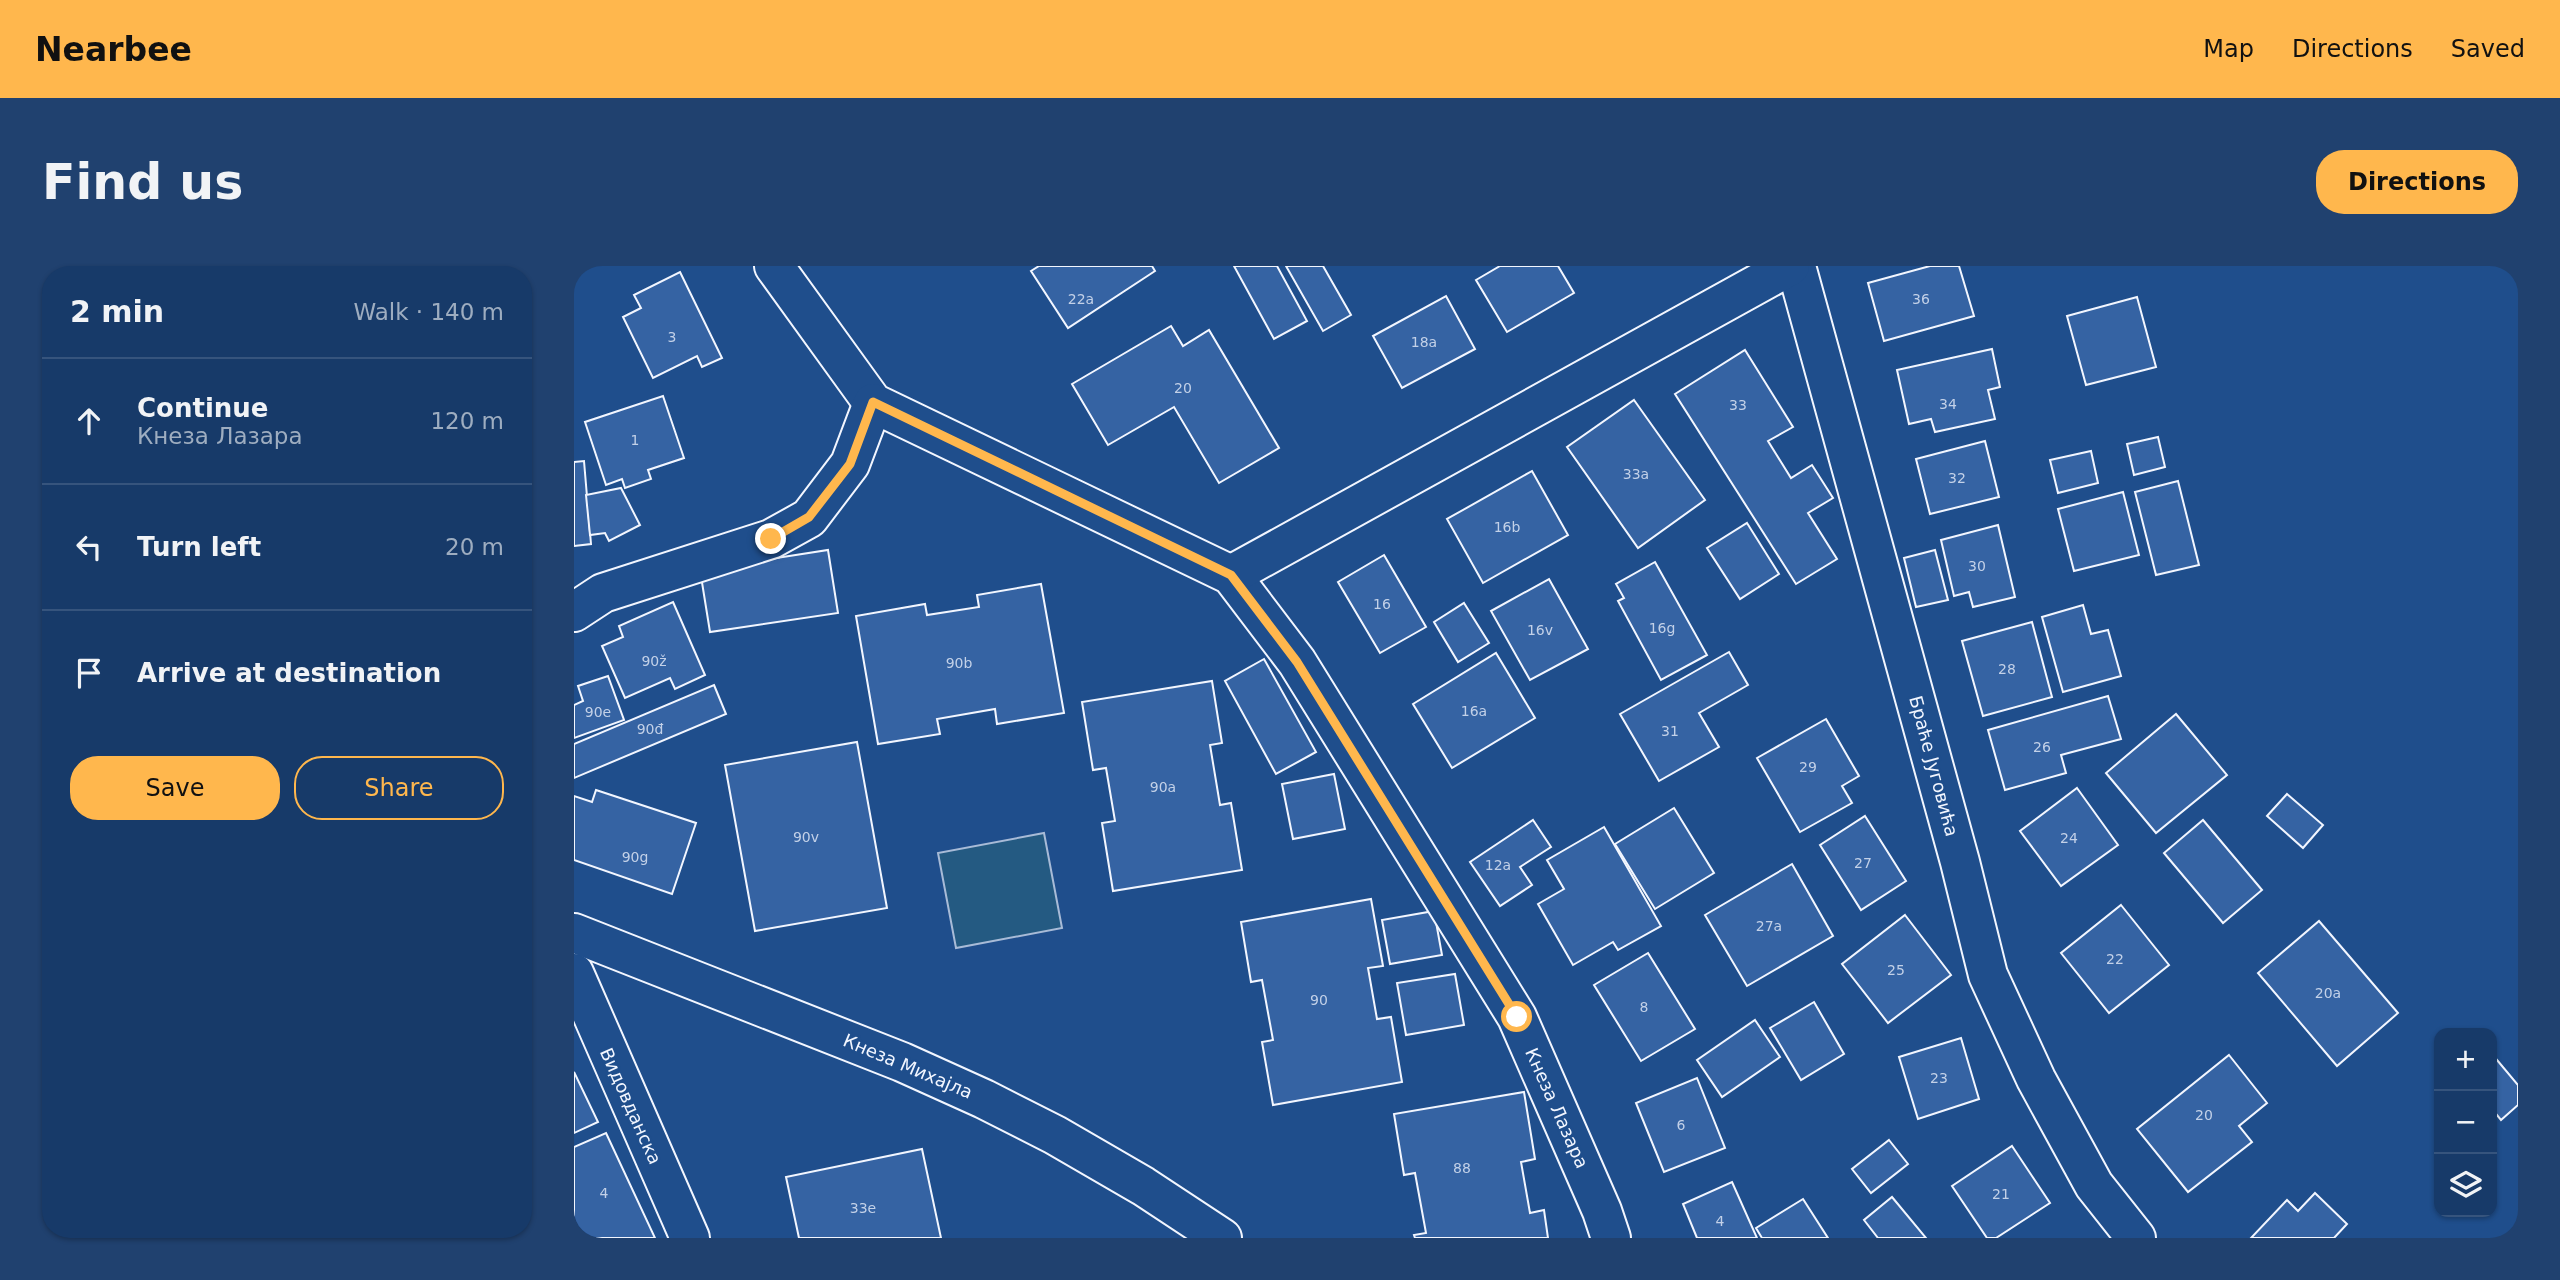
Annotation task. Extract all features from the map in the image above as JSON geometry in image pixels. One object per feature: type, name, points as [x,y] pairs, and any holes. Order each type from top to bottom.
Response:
[{"type":"street","name":"Кнеза Лазара","points":[[774,266],[873,402],[1231,575],[1297,662],[1517,1017],[1602,1211],[1611,1238]]},
{"type":"street","points":[[1231,575],[1790,266]]},
{"type":"street","name":"Браће Југовића","points":[[1796,266],[1961,863],[1988,975],[2036,1079],[2094,1185],[2136,1238]]},
{"type":"street","points":[[574,612],[603,593],[771,539],[809,517],[850,464],[873,402]]},
{"type":"street","name":"Кнеза Михајла","points":[[574,933],[902,1062],[984,1099],[1055,1135],[1143,1186],[1222,1238]]},
{"type":"street","name":"Видовданска","points":[[574,973],[690,1238]]},
{"type":"shaded area","points":[[1044,833],[1062,928],[956,948],[938,853]]},
{"type":"building","points":[[1039,266],[1152,266],[1155,271],[1068,328],[1031,271]]},
{"type":"building","points":[[1234,266],[1277,266],[1307,321],[1274,339]]},
{"type":"building","points":[[1286,266],[1323,266],[1351,315],[1323,331]]},
{"type":"building","points":[[1500,266],[1558,266],[1574,293],[1507,332],[1476,280]]},
{"type":"building","points":[[1930,266],[1959,266],[1974,316],[1884,341],[1868,283]]},
{"type":"building","points":[[680,272],[722,358],[702,367],[697,356],[653,378],[623,317],[641,308],[634,295]]},
{"type":"building","points":[[1446,296],[1475,349],[1402,388],[1373,336]]},
{"type":"building","points":[[2137,297],[2156,367],[2086,385],[2067,316]]},
{"type":"building","points":[[1171,326],[1183,346],[1209,330],[1279,448],[1219,483],[1174,407],[1108,445],[1072,384]]},
{"type":"building","points":[[1992,349],[2000,387],[1988,390],[1995,419],[1935,432],[1931,419],[1909,424],[1897,370]]},
{"type":"building","points":[[1745,350],[1793,427],[1768,441],[1791,478],[1812,465],[1833,498],[1808,513],[1837,559],[1796,584],[1675,394]]},
{"type":"building","points":[[663,396],[684,458],[648,470],[651,479],[625,488],[622,479],[606,485],[585,422]]},
{"type":"building","points":[[1634,400],[1705,500],[1638,548],[1567,447]]},
{"type":"building","points":[[2158,437],[2165,467],[2134,475],[2127,444]]},
{"type":"building","points":[[1985,441],[1999,497],[1930,514],[1916,459]]},
{"type":"building","points":[[2091,451],[2098,483],[2058,493],[2050,460]]},
{"type":"building","points":[[584,461],[591,544],[574,546],[574,462]]},
{"type":"building","points":[[1532,471],[1568,535],[1483,583],[1447,519]]},
{"type":"building","points":[[2178,481],[2199,565],[2156,575],[2135,492]]},
{"type":"building","points":[[621,488],[640,525],[609,541],[605,533],[590,535],[586,495]]},
{"type":"building","points":[[2123,492],[2139,555],[2074,571],[2058,509]]},
{"type":"building","points":[[1747,523],[1779,574],[1740,599],[1707,548]]},
{"type":"building","points":[[1998,525],[2015,597],[1973,607],[1969,592],[1954,596],[1941,540]]},
{"type":"building","points":[[828,550],[838,613],[710,632],[700,570]]},
{"type":"building","points":[[1935,550],[1948,600],[1916,607],[1904,558]]},
{"type":"building","points":[[1384,555],[1426,627],[1380,653],[1338,582]]},
{"type":"building","points":[[1655,562],[1707,655],[1661,680],[1618,601],[1624,598],[1616,584]]},
{"type":"building","points":[[1549,579],[1588,649],[1530,680],[1491,611]]},
{"type":"building","points":[[1041,584],[1064,713],[997,724],[995,709],[937,719],[940,734],[878,744],[856,616],[925,604],[927,615],[979,607],[977,595]]},
{"type":"building","points":[[673,602],[705,675],[675,689],[670,678],[625,698],[602,646],[623,637],[619,626]]},
{"type":"building","points":[[1464,603],[1489,643],[1458,662],[1434,622]]},
{"type":"building","points":[[2083,605],[2091,634],[2108,630],[2121,676],[2063,692],[2042,617]]},
{"type":"building","points":[[2032,622],[2052,697],[1983,716],[1962,641]]},
{"type":"building","points":[[1729,652],[1748,685],[1699,713],[1719,747],[1659,781],[1620,714]]},
{"type":"building","points":[[1496,653],[1535,718],[1452,768],[1413,704]]},
{"type":"building","points":[[1264,659],[1316,752],[1276,774],[1225,681]]},
{"type":"building","points":[[608,676],[624,720],[574,738],[574,705],[583,701],[578,686]]},
{"type":"building","points":[[1212,681],[1222,743],[1210,745],[1220,805],[1231,803],[1242,870],[1113,891],[1102,823],[1115,821],[1106,768],[1093,770],[1082,702]]},
{"type":"building","points":[[714,685],[726,714],[574,778],[574,744]]},
{"type":"building","points":[[2108,696],[2121,739],[2061,755],[2066,773],[2005,790],[1988,730]]},
{"type":"building","points":[[2176,714],[2227,775],[2156,833],[2106,773]]},
{"type":"building","points":[[1826,719],[1859,776],[1842,786],[1852,803],[1800,832],[1757,758]]},
{"type":"building","points":[[857,742],[887,908],[755,931],[725,765]]},
{"type":"building","points":[[1334,774],[1345,829],[1293,839],[1282,784]]},
{"type":"building","points":[[2077,788],[2118,845],[2061,886],[2020,831]]},
{"type":"building","points":[[596,790],[696,823],[672,894],[574,860],[574,796],[592,802]]},
{"type":"building","points":[[2287,794],[2323,825],[2303,848],[2267,816]]},
{"type":"building","points":[[1674,808],[1714,873],[1655,909],[1615,844]]},
{"type":"building","points":[[1865,816],[1906,881],[1861,910],[1820,845]]},
{"type":"building","points":[[1533,820],[1551,847],[1520,867],[1532,885],[1500,906],[1470,862]]},
{"type":"building","points":[[2203,820],[2262,890],[2223,923],[2164,853]]},
{"type":"building","points":[[1604,827],[1661,926],[1618,950],[1613,942],[1573,965],[1538,904],[1564,889],[1547,860]]},
{"type":"building","points":[[1792,864],[1833,936],[1747,986],[1705,915]]},
{"type":"building","points":[[1371,899],[1383,966],[1368,968],[1377,1019],[1391,1017],[1402,1082],[1273,1105],[1262,1042],[1273,1040],[1262,980],[1251,982],[1241,922]]},
{"type":"building","points":[[2121,905],[2169,965],[2109,1013],[2061,953]]},
{"type":"building","points":[[1434,911],[1442,955],[1390,964],[1382,920]]},
{"type":"building","points":[[1905,915],[1951,975],[1888,1023],[1842,964]]},
{"type":"building","points":[[2319,921],[2398,1013],[2337,1066],[2258,973]]},
{"type":"building","points":[[1648,953],[1695,1029],[1641,1061],[1594,985]]},
{"type":"building","points":[[1455,974],[1464,1025],[1406,1035],[1397,983]]},
{"type":"building","points":[[1814,1002],[1844,1054],[1801,1080],[1770,1028]]},
{"type":"building","points":[[1755,1020],[1780,1057],[1722,1097],[1697,1060]]},
{"type":"building","points":[[1961,1038],[1979,1099],[1918,1119],[1899,1057]]},
{"type":"building","points":[[2229,1055],[2267,1103],[2239,1126],[2252,1142],[2188,1192],[2137,1129]]},
{"type":"building","points":[[2497,1060],[2518,1085],[2518,1105],[2501,1120],[2497,1115]]},
{"type":"building","points":[[574,1072],[598,1122],[574,1133]]},
{"type":"building","points":[[1697,1078],[1725,1148],[1664,1172],[1636,1103]]},
{"type":"building","points":[[1524,1092],[1535,1159],[1521,1162],[1530,1213],[1544,1210],[1548,1238],[1415,1238],[1414,1235],[1426,1233],[1415,1173],[1404,1175],[1394,1114]]},
{"type":"building","points":[[606,1133],[655,1238],[574,1238],[574,1147]]},
{"type":"building","points":[[1889,1140],[1908,1164],[1871,1193],[1852,1169]]},
{"type":"building","points":[[2012,1146],[2050,1203],[1996,1238],[1987,1238],[1952,1186]]},
{"type":"building","points":[[922,1149],[941,1238],[799,1238],[786,1177]]},
{"type":"building","points":[[1732,1182],[1757,1238],[1697,1238],[1683,1204]]},
{"type":"building","points":[[2315,1193],[2347,1224],[2334,1238],[2251,1238],[2287,1200],[2298,1211]]},
{"type":"building","points":[[1892,1197],[1926,1238],[1878,1238],[1864,1220]]},
{"type":"building","points":[[1803,1199],[1828,1238],[1762,1238],[1756,1228]]},
{"type":"route","points":[[771,539],[809,517],[850,464],[873,402],[1231,575],[1297,662],[1517,1017]]}]
